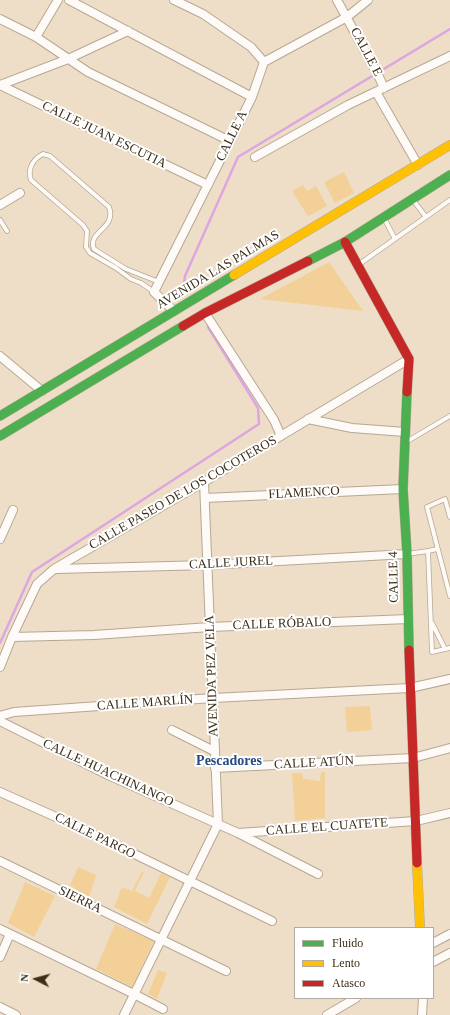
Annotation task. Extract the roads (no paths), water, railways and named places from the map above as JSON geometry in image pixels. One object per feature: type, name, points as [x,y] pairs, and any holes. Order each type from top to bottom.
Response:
[{"type":"main road","name":"AVENIDA LAS PALMAS","points":[[0,416],[450,145]]},
{"type":"main road","points":[[0,436],[205,313],[345,242],[450,175]]},
{"type":"main road","points":[[345,242],[409,359]]},
{"type":"main road","name":"CALLE 4","points":[[409,359],[403,489],[407,554],[410,688],[420,927]]},
{"type":"street","points":[[36,37],[58,0]]},
{"type":"street","points":[[68,0],[252,97]]},
{"type":"street","points":[[174,0],[203,14],[251,47],[264,62],[347,16],[368,0]]},
{"type":"street","name":"CALLE E","points":[[337,0],[347,16],[384,88]]},
{"type":"street","points":[[0,19],[36,37],[68,60],[88,72],[230,141]]},
{"type":"street","points":[[0,85],[68,60],[128,31]]},
{"type":"street","points":[[255,157],[348,105],[450,56]]},
{"type":"street","name":"CALLE A","points":[[154,292],[252,97],[264,62]]},
{"type":"street","name":"CALLE JUAN ESCUTIA","points":[[0,85],[208,185]]},
{"type":"street","points":[[376,92],[418,165]]},
{"type":"street","points":[[0,205],[20,193]]},
{"type":"street","points":[[154,292],[174,311]]},
{"type":"street","points":[[205,313],[274,420],[281,436]]},
{"type":"street","points":[[0,356],[42,391]]},
{"type":"street","name":"CALLE PASEO DE LOS COCOTEROS","points":[[0,667],[12,637],[37,584],[54,569],[204,482],[409,359]]},
{"type":"street","points":[[308,419],[352,428],[405,432]]},
{"type":"street","name":"AVENIDA PEZ VELA","points":[[124,1015],[218,824],[204,482]]},
{"type":"street","name":"FLAMENCO","points":[[205,498],[403,489]]},
{"type":"street","points":[[0,540],[13,510]]},
{"type":"street","name":"CALLE JUREL","points":[[54,569],[207,565],[407,554]]},
{"type":"street","name":"CALLE RÓBALO","points":[[12,637],[94,635],[210,627],[408,619]]},
{"type":"street","name":"CALLE MARLÍN","points":[[0,716],[14,712],[213,698],[410,688],[450,679]]},
{"type":"street","name":"CALLE HUACHINANGO","points":[[0,721],[108,775],[238,833],[318,874]]},
{"type":"street","points":[[172,730],[214,750]]},
{"type":"street","name":"CALLE ATÚN","points":[[215,768],[413,758],[450,748]]},
{"type":"street","name":"CALLE PARGO","points":[[0,792],[85,830],[189,882],[272,921]]},
{"type":"street","name":"CALLE EL CUATETE","points":[[238,833],[416,821],[450,813]]},
{"type":"street","name":"SIERRA","points":[[0,861],[226,971]]},
{"type":"street","points":[[0,929],[163,1009]]},
{"type":"street","points":[[0,956],[10,934]]},
{"type":"street","points":[[434,942],[450,934]]},
{"type":"street","points":[[434,961],[450,953]]},
{"type":"street","points":[[327,1015],[354,999]]},
{"type":"street","points":[[422,1015],[423,999]]},
{"type":"street","points":[[0,1007],[16,1015]]},
{"type":"lane","points":[[154,292],[141,283],[130,279],[116,268],[90,253],[86,247],[86,231],[84,225],[31,180],[29,174],[30,169],[37,157],[43,154],[50,156],[109,207],[112,214],[110,220],[94,238],[92,244],[94,249],[126,269],[159,282]]},
{"type":"lane","points":[[413,199],[426,217]]},
{"type":"lane","points":[[357,265],[450,200]]},
{"type":"lane","points":[[383,218],[395,239]]},
{"type":"lane","points":[[0,220],[7,231]]},
{"type":"lane","points":[[404,443],[450,416]]},
{"type":"lane","points":[[450,517],[444,499],[427,507],[437,549],[448,581],[450,596]]},
{"type":"lane","points":[[407,554],[437,549]]},
{"type":"lane","points":[[428,551],[432,652],[450,648]]},
{"type":"lane","points":[[431,622],[445,649]]},
{"type":"waterway","points":[[187,289],[184,284],[185,276],[238,157],[450,29]]},
{"type":"waterway","points":[[0,643],[32,572],[259,424],[258,408],[208,327]]},
{"type":"district","name":"Pescadores","points":[[229,761]]}]
